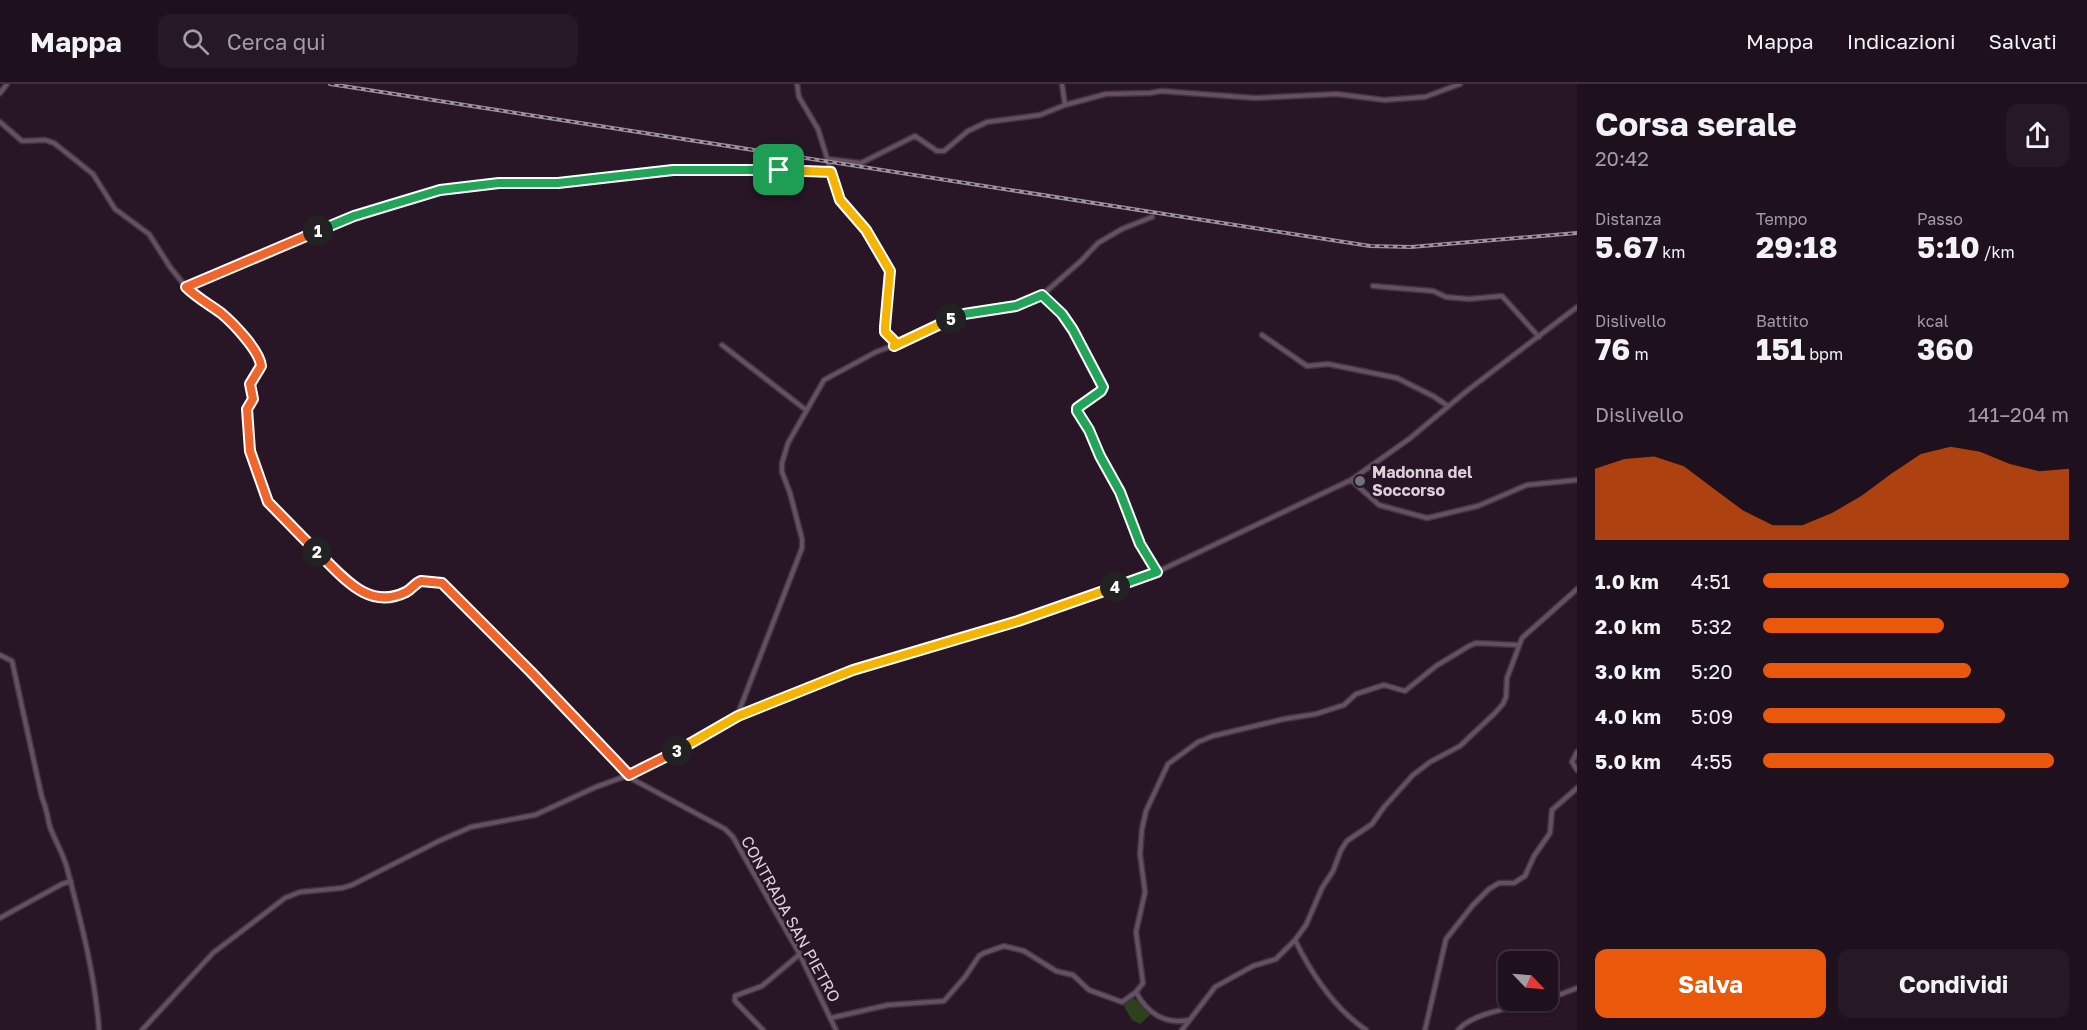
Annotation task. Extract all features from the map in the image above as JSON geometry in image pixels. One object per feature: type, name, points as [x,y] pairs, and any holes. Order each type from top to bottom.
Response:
[{"type":"street","points":[[0,93],[7,84]]},
{"type":"street","points":[[797,84],[799,97],[818,129],[840,200],[866,230],[890,271],[885,332],[895,342],[894,346]]},
{"type":"street","points":[[1062,84],[1065,105]]},
{"type":"street","points":[[827,159],[858,164],[915,136],[937,151],[944,151],[977,126],[1040,115],[1065,105],[1106,94],[1161,91],[1255,98],[1328,94],[1384,100],[1425,97],[1460,84]]},
{"type":"street","name":"CONTRADA SAN PIETRO","points":[[0,122],[22,141],[40,140],[54,143],[93,174],[115,209],[149,234],[186,287],[227,318],[247,340],[262,363],[251,381],[253,399],[247,409],[250,451],[270,506],[364,594],[379,598],[408,591],[421,581],[437,581],[445,585],[629,775],[653,791],[725,829],[733,837],[800,954],[836,1030]]},
{"type":"street","points":[[186,287],[343,220],[431,192],[499,183],[558,183],[673,170],[744,169],[831,172]]},
{"type":"street","points":[[738,716],[802,549],[798,521],[781,468],[786,446],[815,393],[827,377],[876,352],[964,314],[1016,306],[1042,295],[1098,243],[1122,229],[1152,217]]},
{"type":"street","points":[[1373,286],[1432,291],[1446,297],[1469,299],[1502,296],[1539,337]]},
{"type":"street","points":[[1042,295],[1065,318],[1102,385],[1101,391],[1079,406],[1077,411],[1120,492],[1140,544],[1157,572]]},
{"type":"street","points":[[142,1030],[213,953],[285,898],[300,892],[352,885],[471,827],[535,815],[596,787],[629,775],[738,716],[853,670],[1018,621],[1157,572],[1351,480],[1409,439],[1448,406],[1577,307]]},
{"type":"street","points":[[1262,335],[1306,366],[1328,364],[1397,378],[1441,400],[1448,406]]},
{"type":"street","points":[[722,345],[806,410]]},
{"type":"street","points":[[1351,480],[1379,505],[1427,518],[1478,506],[1527,485],[1577,480]]},
{"type":"street","points":[[1182,1030],[1215,987],[1253,966],[1276,959],[1295,940],[1306,925],[1322,888],[1347,841],[1372,824],[1413,775],[1430,762],[1460,746],[1503,704],[1506,697],[1507,678],[1522,638],[1577,589]]},
{"type":"street","points":[[831,1018],[888,1005],[944,1001],[965,977],[979,956],[1004,946],[1024,951],[1056,971],[1072,975],[1084,988],[1122,1002],[1136,992],[1143,983],[1136,932],[1145,892],[1140,854],[1142,828],[1146,811],[1171,761],[1189,751],[1198,742],[1213,736],[1316,714],[1344,705],[1356,694],[1383,685],[1405,691],[1436,666],[1476,643],[1519,645]]},
{"type":"street","points":[[0,655],[12,661],[42,798],[47,809],[50,827],[63,854],[93,974],[99,1030]]},
{"type":"street","points":[[1577,752],[1572,762],[1577,770]]},
{"type":"street","points":[[1425,1030],[1446,939],[1489,889],[1500,883],[1514,883],[1525,876],[1534,856],[1551,833],[1552,810],[1577,788]]},
{"type":"street","points":[[0,918],[70,881]]},
{"type":"street","points":[[1295,940],[1308,966],[1322,986],[1349,1018],[1366,1030]]},
{"type":"street","points":[[763,1030],[735,1001],[735,996],[762,986],[800,954]]},
{"type":"street","points":[[1558,995],[1577,988]]},
{"type":"street","points":[[1136,992],[1144,1006],[1166,1020],[1175,1022],[1189,1020]]},
{"type":"street","points":[[1458,1030],[1467,1023],[1498,1011]]},
{"type":"green space","points":[[1131,996],[1152,1013],[1140,1024],[1132,1020],[1122,1003]]},
{"type":"railway","points":[[330,84],[1370,246],[1411,247],[1577,233]]},
{"type":"place","name":"Madonna del Soccorso","points":[[1360,481]]},
{"type":"route","points":[[673,170],[779,170],[831,172],[833,174],[840,200],[866,230],[890,271],[885,332],[895,342],[894,346],[964,314],[1016,306],[1042,295],[1062,314],[1103,387],[1101,391],[1076,409],[1120,492],[1140,544],[1157,572],[1018,621],[853,670],[790,694],[738,716],[659,761],[629,775],[445,585],[428,580],[417,582],[408,591],[379,598],[364,594],[270,506],[250,451],[247,409],[253,399],[250,384],[262,363],[247,340],[227,318],[186,287],[343,220],[440,190],[499,183],[558,183],[673,170]]}]
